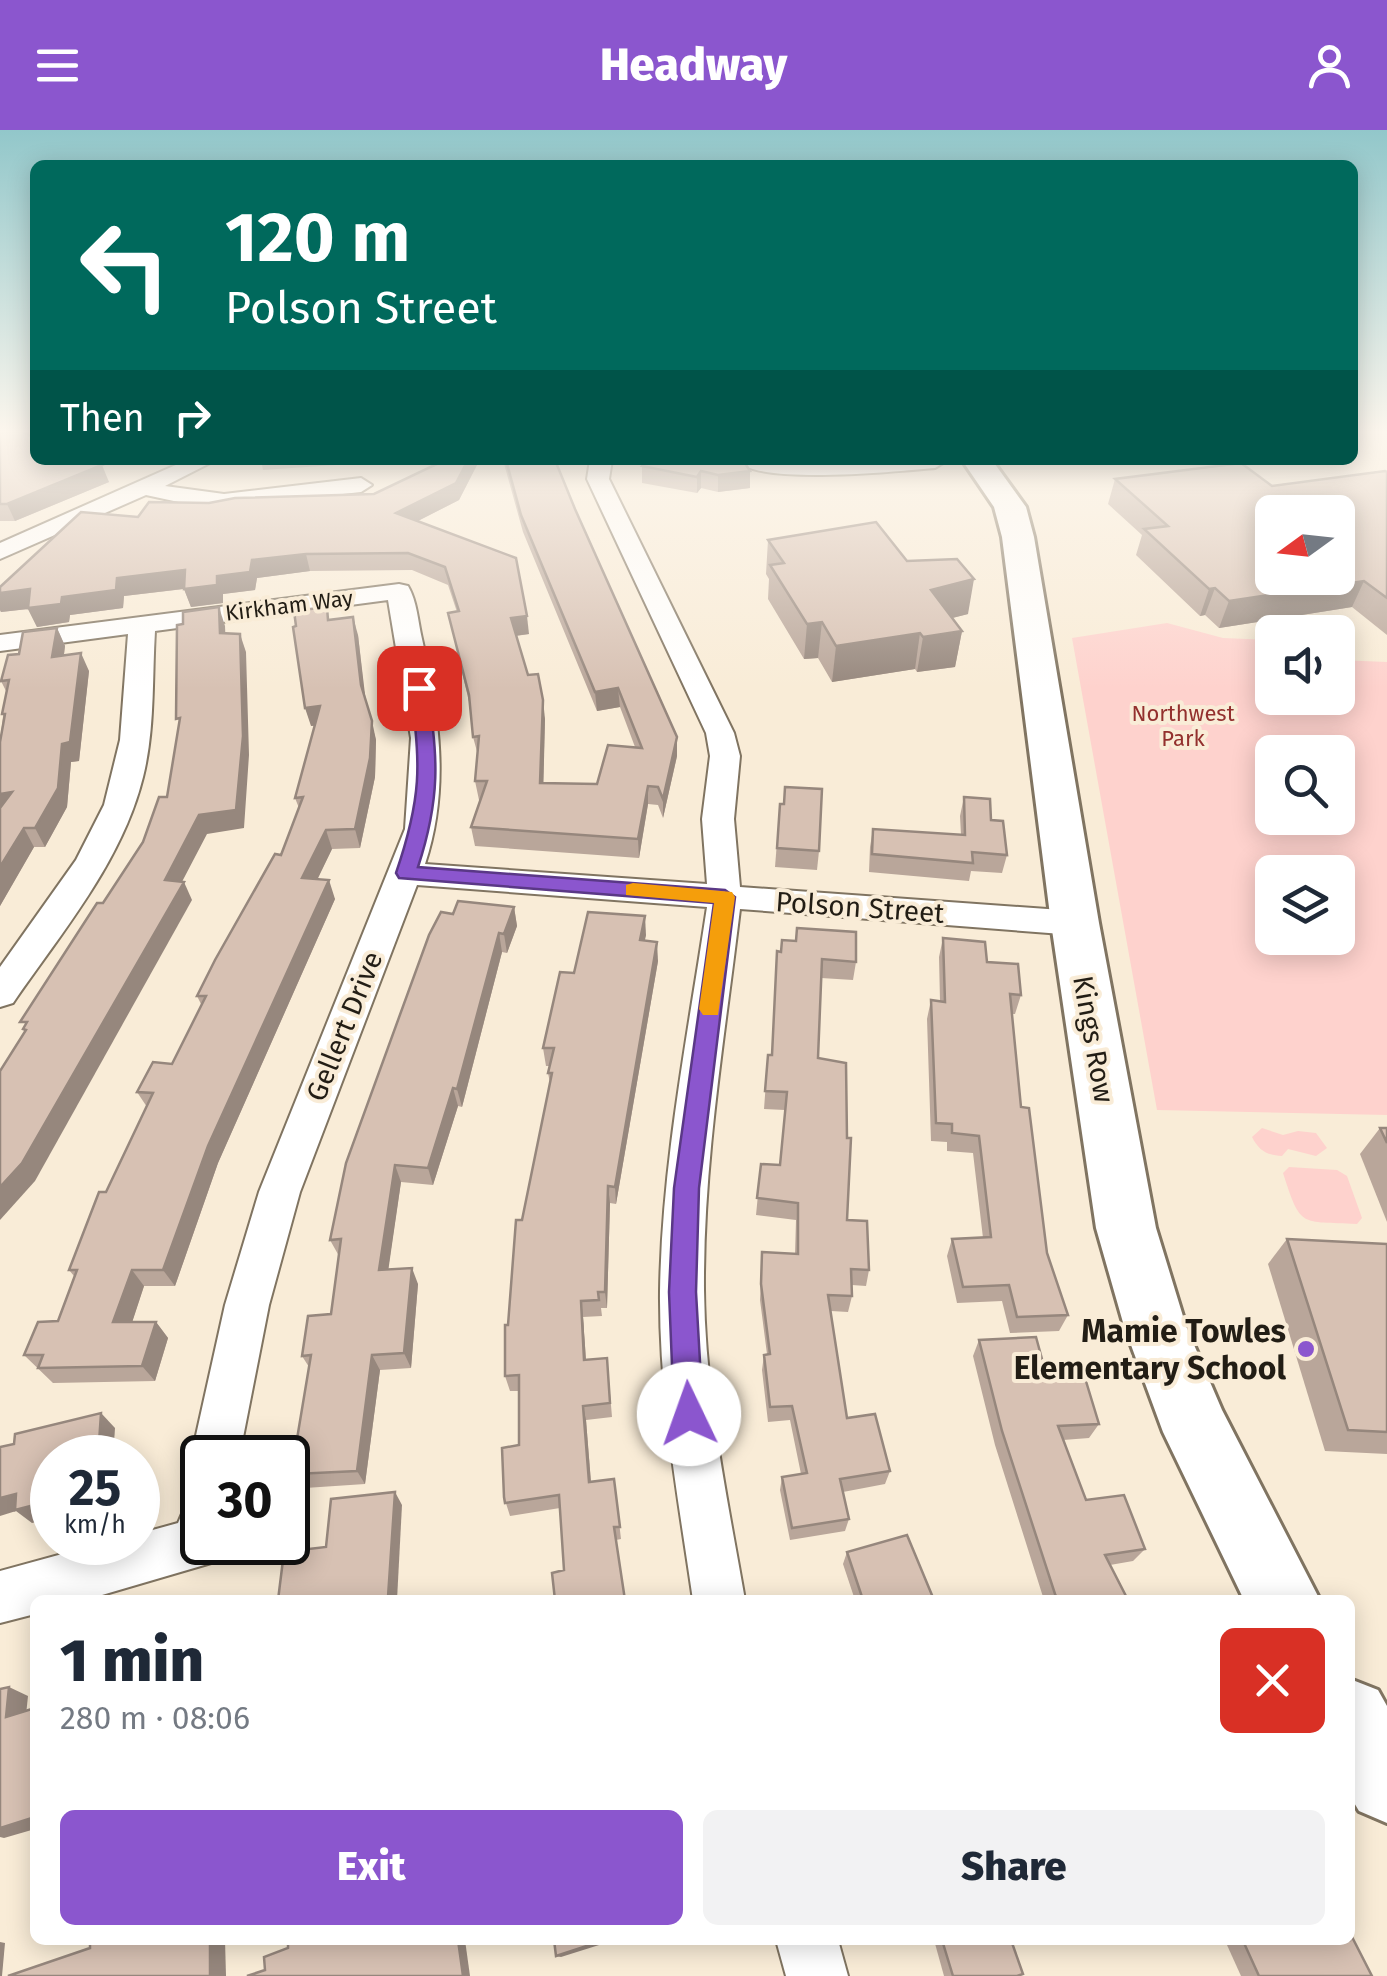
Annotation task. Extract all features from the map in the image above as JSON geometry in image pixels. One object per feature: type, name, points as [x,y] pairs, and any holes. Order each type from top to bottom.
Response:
[{"type":"main road","name":"Kings Row","points":[[1013,517],[1126,1228],[1139,1278],[1209,1459],[1280,1595]]},
{"type":"main road","points":[[1355,1727],[1387,1783]]},
{"type":"street","points":[[1,551],[77,517]]},
{"type":"street","points":[[616,517],[720,733],[725,756],[718,819],[725,897],[686,1188],[682,1292],[689,1414],[718,1595]]},
{"type":"street","name":"Kirkham Way","points":[[0,643],[399,591]]},
{"type":"street","name":"Gellert Drive","points":[[219,1435],[230,1372],[260,1252],[293,1153],[421,829],[429,748],[399,591]]},
{"type":"street","points":[[0,994],[100,847],[118,809],[132,753],[142,624]]},
{"type":"street","name":"Polson Street","points":[[406,873],[1075,923]]},
{"type":"street","points":[[0,1598],[180,1542]]},
{"type":"street","points":[[808,1945],[817,1976]]},
{"type":"green space","name":"Northwest Park","points":[[1167,623],[1223,638],[1255,639],[1255,715],[1355,715],[1355,661],[1387,662],[1387,1115],[1157,1110],[1072,638]]},
{"type":"green space","points":[[1262,1128],[1283,1135],[1298,1131],[1316,1133],[1327,1148],[1316,1156],[1288,1149],[1282,1156],[1272,1155],[1252,1137]]},
{"type":"green space","points":[[1289,1167],[1337,1170],[1347,1176],[1362,1218],[1357,1224],[1305,1218],[1294,1204],[1283,1173]]},
{"type":"building","points":[[75,517],[407,517],[516,558],[527,616],[511,618],[528,675],[538,674],[543,700],[540,783],[597,784],[608,745],[642,748],[618,688],[595,692],[522,517],[579,517],[677,737],[663,799],[658,787],[648,786],[638,839],[471,827],[487,781],[475,781],[479,736],[473,737],[469,695],[448,613],[459,611],[445,567],[408,553],[306,554],[252,560],[250,572],[217,576],[217,585],[184,589],[185,570],[117,578],[116,590],[62,597],[61,604],[28,608],[30,589],[0,593],[0,587]]},
{"type":"building","points":[[1158,517],[1255,517],[1255,595],[1270,595],[1229,601],[1215,588],[1209,589],[1144,529],[1168,526]]},
{"type":"building","points":[[1355,517],[1387,517],[1387,598],[1364,581],[1355,582]]},
{"type":"building","points":[[876,522],[907,561],[957,559],[974,579],[931,590],[962,631],[836,646],[822,622],[807,624],[770,565],[784,563],[768,540]]},
{"type":"building","points":[[219,607],[220,633],[240,634],[243,736],[236,810],[199,815],[165,880],[184,882],[22,1163],[0,1187],[0,1071],[26,1030],[23,1029],[27,1022],[20,1022],[97,903],[103,903],[143,842],[159,797],[167,797],[180,718],[176,719],[177,625],[183,624],[183,612]]},
{"type":"building","points":[[327,607],[328,620],[353,617],[361,685],[372,721],[370,758],[355,829],[326,830],[302,878],[329,880],[208,1146],[163,1270],[132,1270],[113,1322],[156,1322],[142,1366],[38,1368],[43,1355],[24,1355],[38,1322],[58,1321],[77,1270],[69,1270],[99,1192],[106,1192],[153,1093],[137,1092],[153,1062],[172,1064],[206,996],[197,996],[215,960],[275,854],[281,855],[303,797],[295,798],[320,706],[305,708],[294,611]]},
{"type":"building","points":[[57,628],[52,657],[81,653],[70,742],[62,744],[58,788],[35,828],[24,828],[0,867],[0,808],[12,792],[0,794],[2,714],[9,680],[1,681],[8,655],[19,654],[23,632]]},
{"type":"building","points":[[785,787],[822,789],[819,851],[777,848]]},
{"type":"building","points":[[964,797],[990,799],[991,820],[1003,821],[1007,855],[972,852],[973,863],[872,854],[873,829],[965,835]]},
{"type":"building","points":[[458,901],[514,907],[504,934],[499,933],[457,1089],[453,1088],[428,1168],[395,1165],[379,1270],[412,1268],[404,1353],[372,1355],[357,1471],[310,1473],[310,1435],[298,1435],[311,1355],[302,1356],[308,1316],[331,1314],[341,1239],[330,1240],[346,1163],[429,935],[441,912],[453,914]]},
{"type":"building","points":[[588,912],[645,916],[640,940],[657,942],[615,1187],[608,1186],[605,1292],[598,1292],[599,1300],[581,1301],[584,1360],[607,1358],[610,1403],[583,1406],[589,1482],[614,1479],[620,1527],[614,1527],[624,1595],[554,1595],[552,1573],[564,1570],[559,1495],[505,1503],[504,1497],[502,1448],[519,1445],[519,1375],[505,1376],[505,1325],[516,1220],[522,1220],[552,1073],[548,1073],[554,1048],[543,1048],[560,972],[574,973]]},
{"type":"building","points":[[797,928],[856,932],[856,962],[822,959],[818,1058],[846,1063],[847,1138],[851,1138],[847,1220],[867,1221],[869,1270],[851,1269],[852,1296],[828,1295],[847,1418],[875,1414],[890,1471],[840,1479],[849,1519],[792,1528],[782,1477],[807,1473],[792,1406],[770,1407],[764,1355],[770,1354],[761,1284],[762,1252],[798,1254],[798,1203],[757,1198],[761,1164],[780,1165],[787,1092],[765,1091],[768,1055],[772,1055],[777,951],[781,952],[782,940],[796,941]]},
{"type":"building","points":[[943,938],[985,942],[987,962],[1018,964],[1021,995],[1010,994],[1021,1107],[1029,1108],[1047,1253],[1068,1315],[1017,1317],[1009,1285],[963,1287],[952,1239],[991,1237],[979,1136],[952,1133],[952,1124],[936,1123],[931,1000],[945,1002]]},
{"type":"building","points":[[1287,1239],[1387,1244],[1387,1432],[1348,1430]]},
{"type":"building","points":[[1036,1337],[1048,1381],[1085,1378],[1099,1424],[1058,1426],[1086,1500],[1124,1495],[1145,1549],[1105,1555],[1125,1595],[1056,1595],[1002,1431],[979,1340]]},
{"type":"building","points":[[101,1413],[100,1435],[30,1435],[30,1506],[15,1510],[16,1494],[0,1498],[0,1447],[14,1444],[15,1434]]},
{"type":"building","points":[[395,1492],[388,1595],[279,1595],[282,1565],[310,1565],[310,1549],[326,1547],[331,1499]]},
{"type":"building","points":[[907,1535],[932,1595],[861,1595],[847,1552]]},
{"type":"building","points":[[9,1687],[6,1717],[30,1710],[30,1819],[0,1828],[0,1689]]},
{"type":"building","points":[[1355,1943],[1372,1976],[1259,1976],[1245,1945]]},
{"type":"building","points":[[210,1945],[210,1976],[8,1976],[90,1948]]},
{"type":"building","points":[[459,1945],[463,1976],[247,1976],[265,1970],[264,1957],[288,1948]]},
{"type":"building","points":[[555,1945],[590,1945],[556,1956]]},
{"type":"building","points":[[944,1945],[1013,1945],[1023,1974],[1017,1976],[953,1976]]},
{"type":"slow traffic","points":[[633,890],[725,897],[710,1009]]},
{"type":"place","name":"Mamie Towles Elementary School","points":[[1306,1349]]},
{"type":"route","points":[[419,688],[429,748],[428,788],[421,829],[406,873],[725,897],[686,1188],[682,1292],[689,1414]]}]
